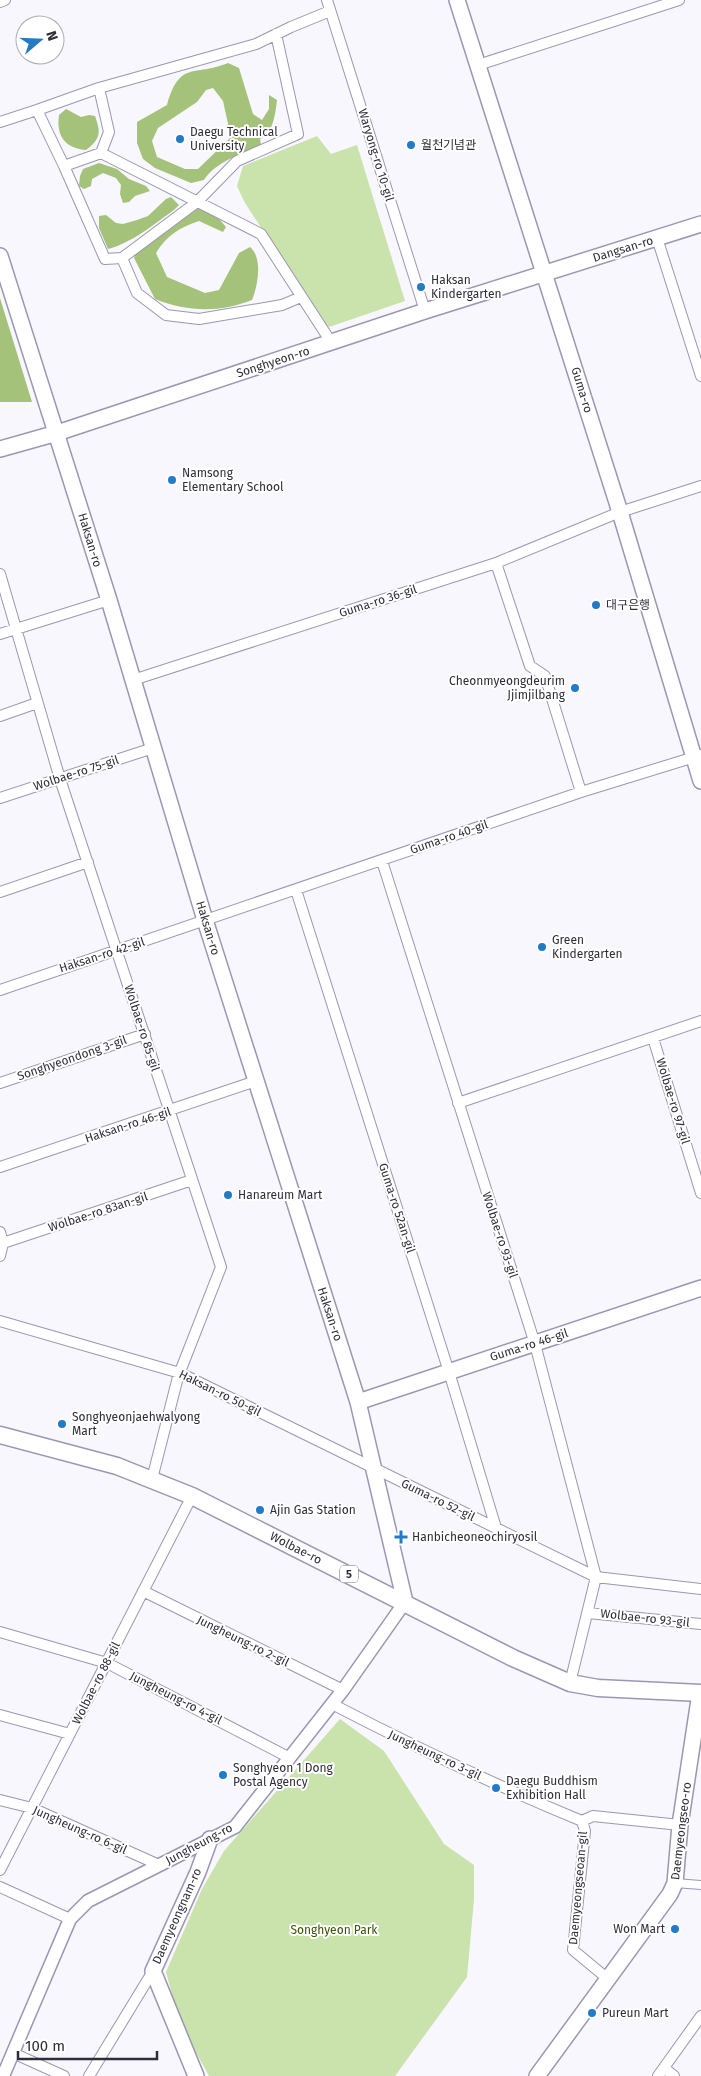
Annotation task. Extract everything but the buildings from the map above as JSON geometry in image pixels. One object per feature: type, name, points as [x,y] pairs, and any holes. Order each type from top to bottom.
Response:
[{"type":"main road","name":"Guma-ro","points":[[457,0],[697,756],[701,781]]},
{"type":"main road","name":"Dangsan-ro","points":[[545,273],[701,224]]},
{"type":"main road","name":"Haksan-ro","points":[[0,256],[57,433],[205,920],[358,1402],[406,1602]]},
{"type":"main road","name":"Songhyeon-ro","points":[[0,449],[57,433],[545,273]]},
{"type":"main road","name":"Guma-ro 46-gil","points":[[358,1402],[701,1288]]},
{"type":"main road","name":"Wolbae-ro","points":[[0,1434],[117,1466],[192,1496],[406,1602],[513,1658],[570,1683],[598,1688],[701,1693]]},
{"type":"main road","name":"Daemyeongseo-ro","points":[[537,2076],[670,1894],[675,1883],[680,1824],[701,1693]]},
{"type":"main road","name":"Daemyeongnam-ro","points":[[196,2076],[153,1971],[198,1872],[210,1840]]},
{"type":"street","points":[[0,2],[5,0]]},
{"type":"street","name":"Waryong-ro 10-gil","points":[[327,0],[425,311]]},
{"type":"street","points":[[478,65],[679,0]]},
{"type":"street","points":[[0,122],[99,88],[256,44],[330,11]]},
{"type":"street","points":[[36,110],[64,166],[105,259],[122,258],[197,202],[236,161],[298,134],[276,34]]},
{"type":"street","points":[[99,88],[109,132],[101,154]]},
{"type":"street","points":[[64,166],[101,154],[261,234],[331,342]]},
{"type":"street","points":[[657,238],[701,376]]},
{"type":"street","points":[[122,258],[137,293],[166,315],[199,319],[282,305],[301,297]]},
{"type":"street","name":"Guma-ro 36-gil","points":[[133,680],[496,563],[620,512],[701,486]]},
{"type":"street","points":[[496,563],[530,666],[545,676],[581,792]]},
{"type":"street","name":"Wolbae-ro 85-gil","points":[[0,574],[36,703],[221,1267],[180,1372],[152,1479]]},
{"type":"street","points":[[0,634],[108,600]]},
{"type":"street","points":[[0,716],[36,703]]},
{"type":"street","name":"Wolbae-ro 75-gil","points":[[0,798],[153,748]]},
{"type":"street","name":"Guma-ro 40-gil","points":[[205,920],[581,792],[697,756]]},
{"type":"street","name":"Wolbae-ro 93-gil","points":[[382,861],[534,1344],[596,1577],[570,1683]]},
{"type":"street","points":[[0,892],[88,862]]},
{"type":"street","name":"Guma-ro 52an-gil","points":[[296,890],[449,1372],[496,1528]]},
{"type":"street","name":"Haksan-ro 42-gil","points":[[0,990],[205,920]]},
{"type":"street","points":[[458,1103],[701,1022]]},
{"type":"street","name":"Songhyeondong 3-gil","points":[[0,1083],[144,1034]]},
{"type":"street","name":"Wolbae-ro 97-gil","points":[[653,1038],[701,1193]]},
{"type":"street","name":"Haksan-ro 46-gil","points":[[0,1167],[256,1081]]},
{"type":"street","name":"Wolbae-ro 83an-gil","points":[[3,1243],[192,1180]]},
{"type":"street","points":[[0,1232],[3,1243],[0,1256]]},
{"type":"street","name":"Haksan-ro 50-gil","points":[[0,1321],[180,1372],[374,1468]]},
{"type":"street","name":"Guma-ro 52-gil","points":[[374,1468],[596,1577],[701,1589]]},
{"type":"street","name":"Wolbae-ro 88-gil","points":[[0,1870],[192,1496]]},
{"type":"street","name":"Jungheung-ro 2-gil","points":[[144,1591],[343,1690]]},
{"type":"street","name":"Jungheung-ro","points":[[3,2070],[13,2053],[70,1919],[88,1901],[235,1827],[343,1690],[406,1602]]},
{"type":"street","name":"Wolbae-ro 93-gil","points":[[588,1613],[701,1624]]},
{"type":"street","name":"Jungheung-ro 4-gil","points":[[0,1632],[107,1663],[290,1758]]},
{"type":"street","name":"Jungheung-ro 3-gil","points":[[332,1704],[395,1737],[582,1821]]},
{"type":"street","points":[[0,1715],[70,1734]]},
{"type":"street","name":"Jungheung-ro 6-gil","points":[[0,1800],[32,1808],[159,1865]]},
{"type":"street","name":"Daemyeongseoan-gil","points":[[608,1979],[572,1950],[585,1831],[582,1821],[593,1816],[680,1824]]},
{"type":"street","points":[[675,1883],[701,1885]]},
{"type":"street","points":[[0,1887],[70,1919]]},
{"type":"street","points":[[89,2076],[153,1971]]},
{"type":"street","points":[[674,2076],[661,2072],[701,2016]]},
{"type":"street","points":[[13,2053],[64,2076]]},
{"type":"green space","points":[[228,63],[239,68],[253,114],[262,120],[269,109],[269,95],[277,100],[274,117],[268,132],[260,139],[261,145],[222,163],[204,180],[191,183],[155,168],[143,159],[137,143],[137,122],[167,105],[177,81],[183,76],[189,72]],"holes":[[[213,88],[223,101],[231,137],[198,169],[185,169],[157,157],[152,141],[158,128],[197,102],[206,90]]]},
{"type":"green space","points":[[66,109],[81,117],[95,116],[99,131],[98,135],[95,142],[86,150],[67,144],[61,135],[58,122],[59,115]]},
{"type":"green space","points":[[317,136],[331,154],[357,145],[405,301],[329,327],[321,320],[245,203],[237,186],[243,166]]},
{"type":"green space","points":[[99,163],[117,169],[129,179],[146,186],[150,191],[135,196],[129,202],[123,203],[120,194],[121,185],[116,178],[103,173],[92,179],[91,186],[84,189],[79,186],[83,169]]},
{"type":"green space","points":[[171,197],[179,205],[174,210],[134,238],[108,249],[99,228],[99,216],[106,215],[116,223],[123,224],[148,216],[166,199]]},
{"type":"green space","points":[[199,208],[215,214],[226,227],[223,232],[199,221],[180,229],[169,237],[156,253],[167,277],[205,293],[219,290],[239,253],[250,247],[257,258],[258,265],[256,287],[252,300],[228,307],[204,309],[179,306],[155,299],[134,258],[137,252],[152,239]]},
{"type":"green space","points":[[0,298],[32,402],[0,402]]},
{"type":"green space","name":"Songhyeon Park","points":[[340,1719],[384,1751],[444,1844],[474,1865],[474,1899],[467,1977],[395,2076],[209,2076],[179,2021],[166,1972],[202,1889],[224,1851]]},
{"type":"place","name":"Daegu Technical University","points":[[180,139]]},
{"type":"place","name":"월천기념관","points":[[411,145]]},
{"type":"place","name":"Haksan Kindergarten","points":[[421,287]]},
{"type":"place","name":"Namsong Elementary School","points":[[172,480]]},
{"type":"place","name":"대구은행","points":[[596,605]]},
{"type":"place","name":"Cheonmyeongdeurim Jjimjilbang","points":[[575,688]]},
{"type":"place","name":"Green Kindergarten","points":[[542,947]]},
{"type":"place","name":"Hanareum Mart","points":[[228,1195]]},
{"type":"place","name":"Songhyeonjaehwalyong Mart","points":[[62,1424]]},
{"type":"place","name":"Ajin Gas Station","points":[[260,1510]]},
{"type":"place","name":"Hanbicheoneochiryosil","points":[[401,1537]]},
{"type":"place","name":"Songhyeon 1 Dong Postal Agency","points":[[223,1775]]},
{"type":"place","name":"Daegu Buddhism Exhibition Hall","points":[[496,1788]]},
{"type":"place","name":"Won Mart","points":[[675,1929]]},
{"type":"place","name":"Pureun Mart","points":[[592,2013]]}]
